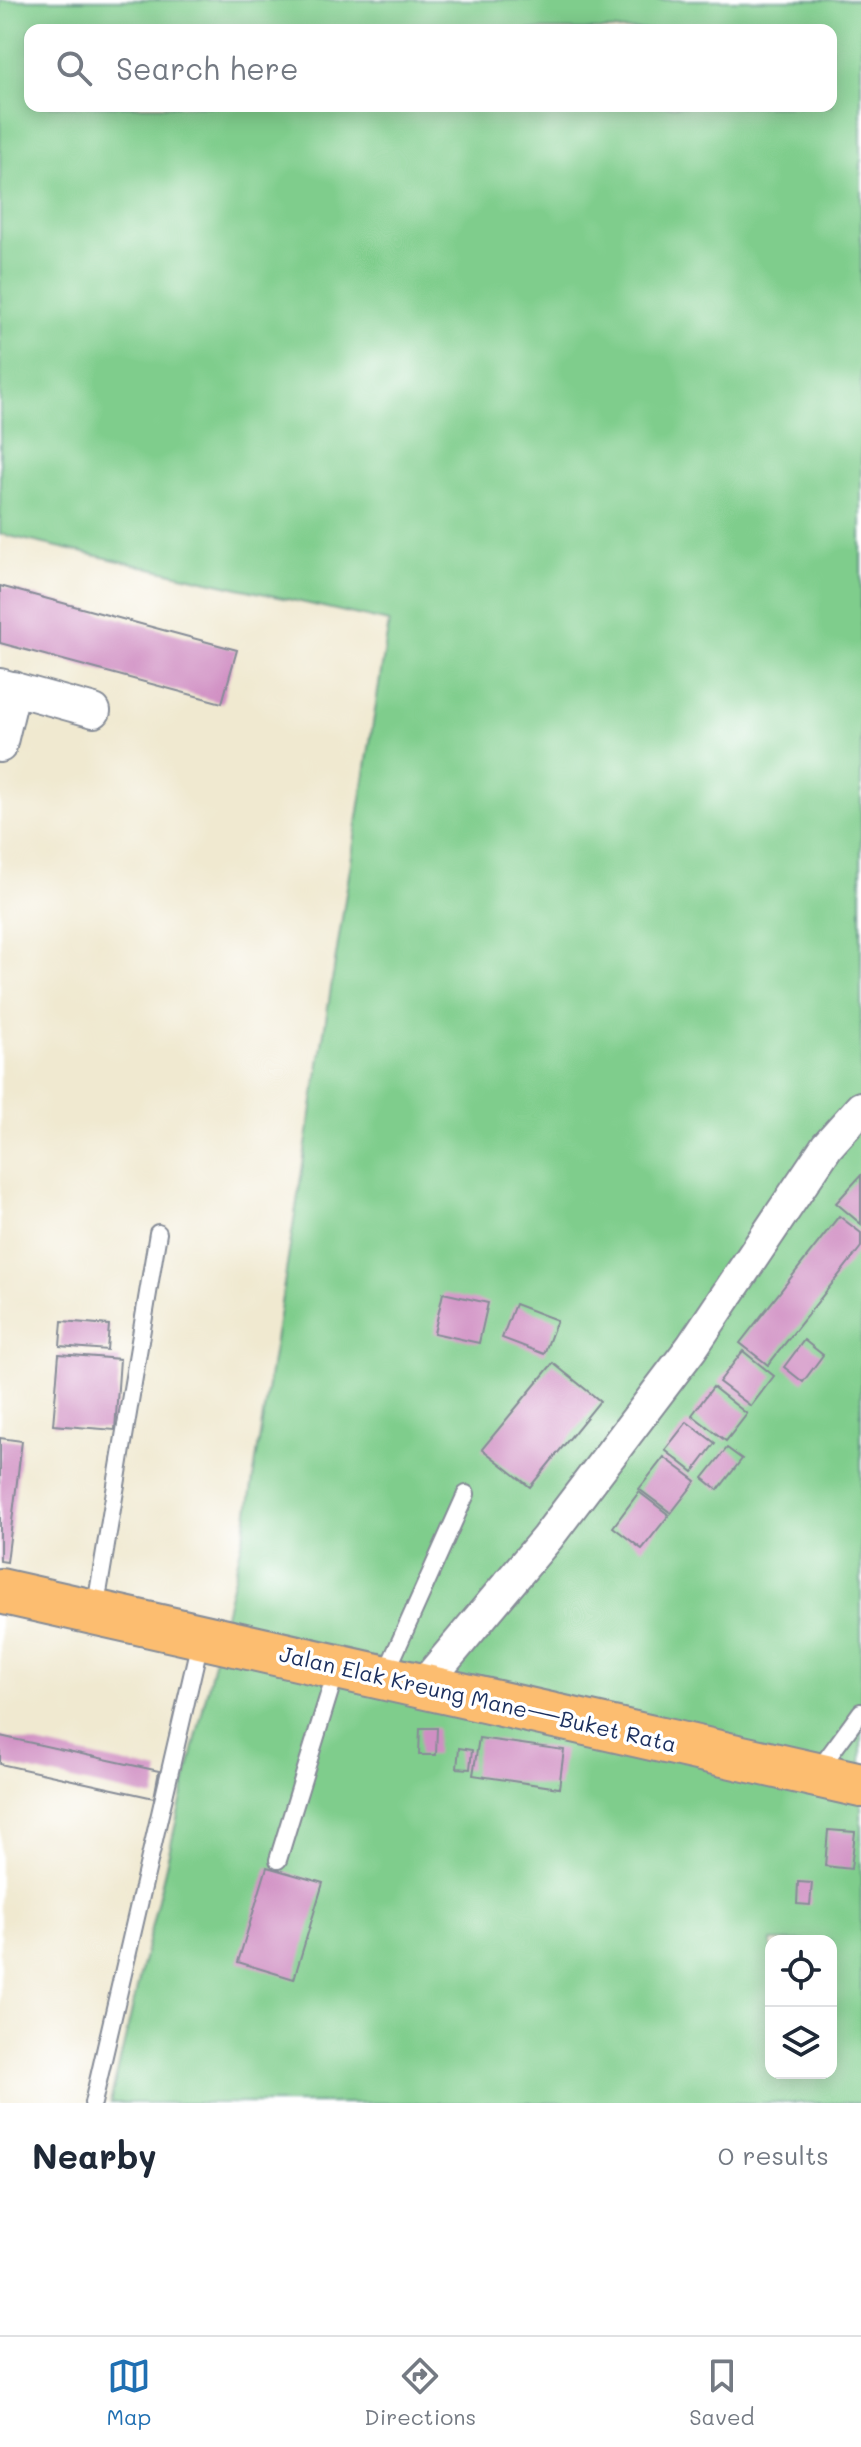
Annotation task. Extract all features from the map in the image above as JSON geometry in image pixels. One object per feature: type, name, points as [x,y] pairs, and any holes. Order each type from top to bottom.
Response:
[{"type":"highway","name":"Jalan Elak Kreung Mane—Buket Rata","points":[[0,1591],[861,1785]]},
{"type":"street","points":[[0,746],[7,686],[94,711]]},
{"type":"street","points":[[403,1682],[547,1538],[683,1360],[827,1146],[861,1108]]},
{"type":"lane","points":[[94,1612],[158,1233]]},
{"type":"lane","points":[[403,1682],[466,1494]]},
{"type":"lane","points":[[93,2103],[201,1636]]},
{"type":"lane","points":[[278,1860],[338,1667]]},
{"type":"lane","points":[[814,1775],[861,1712]]},
{"type":"green space","points":[[0,0],[861,0],[861,2103],[110,2103],[245,1530],[389,622],[0,534]]},
{"type":"building","points":[[0,586],[237,650],[222,703],[0,643]]},
{"type":"building","points":[[861,1175],[861,1224],[836,1203]]},
{"type":"building","points":[[839,1216],[861,1233],[861,1247],[768,1365],[740,1343]]},
{"type":"building","points":[[443,1293],[488,1303],[479,1343],[434,1333]]},
{"type":"building","points":[[515,1304],[557,1320],[544,1354],[502,1338]]},
{"type":"building","points":[[62,1321],[109,1325],[107,1350],[60,1346]]},
{"type":"building","points":[[804,1340],[823,1355],[803,1382],[784,1367]]},
{"type":"building","points":[[743,1351],[774,1376],[751,1406],[719,1382]]},
{"type":"building","points":[[59,1354],[120,1359],[115,1430],[53,1425]]},
{"type":"building","points":[[553,1363],[600,1401],[530,1487],[482,1449]]},
{"type":"building","points":[[713,1387],[747,1414],[726,1441],[692,1415]]},
{"type":"building","points":[[687,1422],[715,1443],[693,1472],[665,1450]]},
{"type":"building","points":[[0,1438],[22,1441],[7,1562],[0,1561]]},
{"type":"building","points":[[727,1448],[742,1459],[718,1490],[703,1478]]},
{"type":"building","points":[[664,1457],[696,1481],[671,1513],[639,1489]]},
{"type":"building","points":[[639,1492],[669,1515],[642,1549],[613,1527]]},
{"type":"building","points":[[420,1728],[437,1728],[436,1755],[419,1755]]},
{"type":"building","points":[[0,1736],[159,1771],[154,1798],[0,1764]]},
{"type":"building","points":[[479,1738],[564,1750],[559,1788],[473,1775]]},
{"type":"building","points":[[459,1748],[472,1750],[470,1769],[457,1768]]},
{"type":"building","points":[[828,1830],[855,1832],[851,1869],[825,1866]]},
{"type":"building","points":[[267,1867],[323,1883],[294,1979],[238,1962]]},
{"type":"building","points":[[798,1882],[812,1883],[810,1905],[797,1904]]}]
